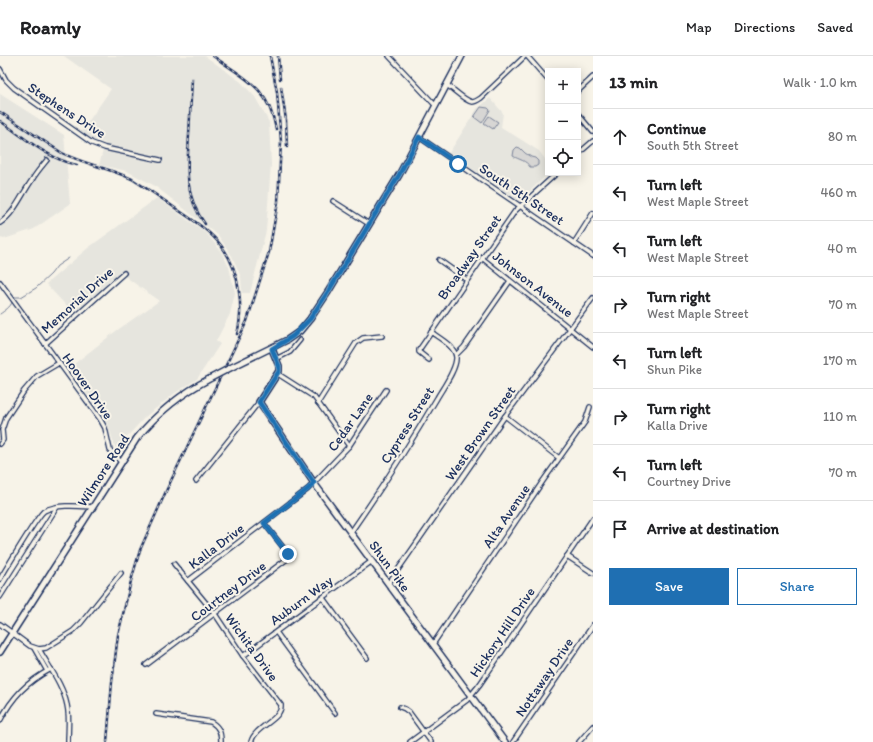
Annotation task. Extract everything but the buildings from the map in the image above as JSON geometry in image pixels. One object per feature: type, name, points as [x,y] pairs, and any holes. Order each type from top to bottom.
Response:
[{"type":"main road","name":"Wilmore Road","points":[[0,652],[121,462],[137,438],[157,416],[185,393],[232,367],[272,349],[293,336],[310,319],[399,175],[462,56]]},
{"type":"main road","points":[[259,402],[278,374],[279,368],[272,349]]},
{"type":"main road","name":"Shun Pike","points":[[259,402],[314,483],[505,742]]},
{"type":"street","points":[[390,56],[436,106]]},
{"type":"street","points":[[447,85],[466,99],[475,102],[526,56],[545,77]]},
{"type":"street","name":"Stephens Drive","points":[[0,70],[6,80],[14,88],[85,138],[105,148],[160,160]]},
{"type":"street","points":[[581,88],[593,76]]},
{"type":"street","points":[[581,118],[593,132]]},
{"type":"street","name":"South 5th Street","points":[[419,137],[593,256]]},
{"type":"street","points":[[581,151],[593,141]]},
{"type":"street","points":[[0,223],[5,220],[20,201],[32,180],[47,160]]},
{"type":"street","name":"Broadway Street","points":[[428,360],[419,352],[431,332],[519,206],[554,176]]},
{"type":"street","points":[[333,201],[369,224]]},
{"type":"street","points":[[574,243],[593,214]]},
{"type":"street","name":"Johnson Avenue","points":[[482,258],[593,346]]},
{"type":"street","points":[[439,260],[467,280]]},
{"type":"street","name":"Memorial Drive","points":[[45,344],[124,273]]},
{"type":"street","points":[[431,332],[452,349],[456,355],[464,347],[510,281]]},
{"type":"street","name":"Hoover Drive","points":[[0,282],[100,419],[110,450],[121,462]]},
{"type":"street","name":"West Brown Street","points":[[388,584],[505,416],[593,298]]},
{"type":"street","points":[[589,304],[593,306]]},
{"type":"street","points":[[318,403],[356,343],[363,338],[382,336]]},
{"type":"street","points":[[276,359],[290,352],[300,340]]},
{"type":"street","name":"Cypress Street","points":[[350,532],[426,417],[451,374],[456,355]]},
{"type":"street","points":[[0,444],[3,440],[2,430],[6,418],[24,391],[37,376],[59,362]]},
{"type":"street","points":[[278,374],[308,392],[318,403],[349,446]]},
{"type":"street","name":"Cedar Lane","points":[[314,483],[349,446],[386,390]]},
{"type":"street","points":[[196,481],[259,402]]},
{"type":"street","name":"Alta Avenue","points":[[433,644],[559,458],[586,422],[590,407]]},
{"type":"street","points":[[505,416],[559,458]]},
{"type":"street","name":"Kalla Drive","points":[[188,581],[314,483]]},
{"type":"street","points":[[0,579],[42,512],[57,507],[93,507]]},
{"type":"street","points":[[0,597],[57,507]]},
{"type":"street","name":"Hickory Hill Drive","points":[[410,742],[471,696],[593,518]]},
{"type":"street","name":"Courtney Drive","points":[[146,665],[288,559],[286,551],[264,523]]},
{"type":"street","points":[[567,556],[593,573]]},
{"type":"street","name":"Auburn Way","points":[[243,656],[372,561]]},
{"type":"street","name":"Wichita Drive","points":[[174,564],[215,614],[243,656],[281,705],[278,714],[254,733],[251,742]]},
{"type":"street","points":[[34,648],[46,648],[73,631],[121,573]]},
{"type":"street","points":[[323,598],[367,658]]},
{"type":"street","points":[[0,624],[34,648],[64,693],[69,716],[68,742]]},
{"type":"street","name":"Nottaway Drive","points":[[513,742],[593,625]]},
{"type":"street","points":[[276,632],[335,713]]},
{"type":"street","points":[[39,649],[49,670]]},
{"type":"street","points":[[0,721],[19,691],[32,680],[49,670]]},
{"type":"street","points":[[400,707],[409,712],[431,742]]},
{"type":"street","points":[[156,714],[211,722],[216,725],[220,731],[221,742]]},
{"type":"street","points":[[579,742],[593,726]]},
{"type":"shaded area","points":[[64,56],[205,56],[241,82],[255,97],[269,122],[271,164],[266,231],[250,293],[242,293],[241,277],[232,256],[218,235],[155,186],[127,171],[99,165],[105,143],[93,140],[81,132],[111,89]]},
{"type":"shaded area","points":[[0,94],[64,135],[70,204],[34,229],[4,239],[0,238]]},
{"type":"shaded area","points":[[490,98],[503,113],[501,127],[539,151],[545,159],[546,176],[519,201],[449,153],[477,109]]},
{"type":"shaded area","points":[[481,107],[488,108],[490,110],[482,123],[474,117]]},
{"type":"shaded area","points":[[489,116],[498,122],[493,129],[484,123]]},
{"type":"shaded area","points":[[517,147],[531,157],[535,158],[538,161],[538,165],[535,167],[530,167],[524,161],[513,156],[514,150]]},
{"type":"shaded area","points":[[157,198],[206,233],[220,250],[229,267],[235,293],[230,314],[216,341],[220,344],[197,379],[175,393],[145,417],[116,449],[107,423],[69,368],[116,331],[159,301],[119,272],[74,314],[46,284],[88,248]]},
{"type":"waterway","points":[[15,297],[21,297],[36,288],[57,266],[69,258]]},
{"type":"waterway","points":[[0,314],[9,307],[12,302]]},
{"type":"railway","points":[[213,56],[245,78],[261,93],[272,114],[276,129]]},
{"type":"railway","points":[[107,742],[118,635],[140,550],[167,489],[247,321],[269,252],[278,202],[281,142],[277,92],[270,56]]},
{"type":"railway","points":[[278,56],[280,79]]},
{"type":"railway","points":[[192,79],[188,181],[193,203],[205,224]]},
{"type":"railway","points":[[281,87],[286,120],[287,147]]},
{"type":"railway","points":[[0,112],[62,153],[132,179],[188,216],[209,233],[225,251],[236,276],[240,307],[237,334]]},
{"type":"railway","points":[[0,121],[46,153],[77,165]]},
{"type":"route","points":[[288,554],[264,523],[314,483],[259,402],[279,371],[279,366],[272,349],[300,330],[320,305],[399,175],[419,137],[458,164]]}]
